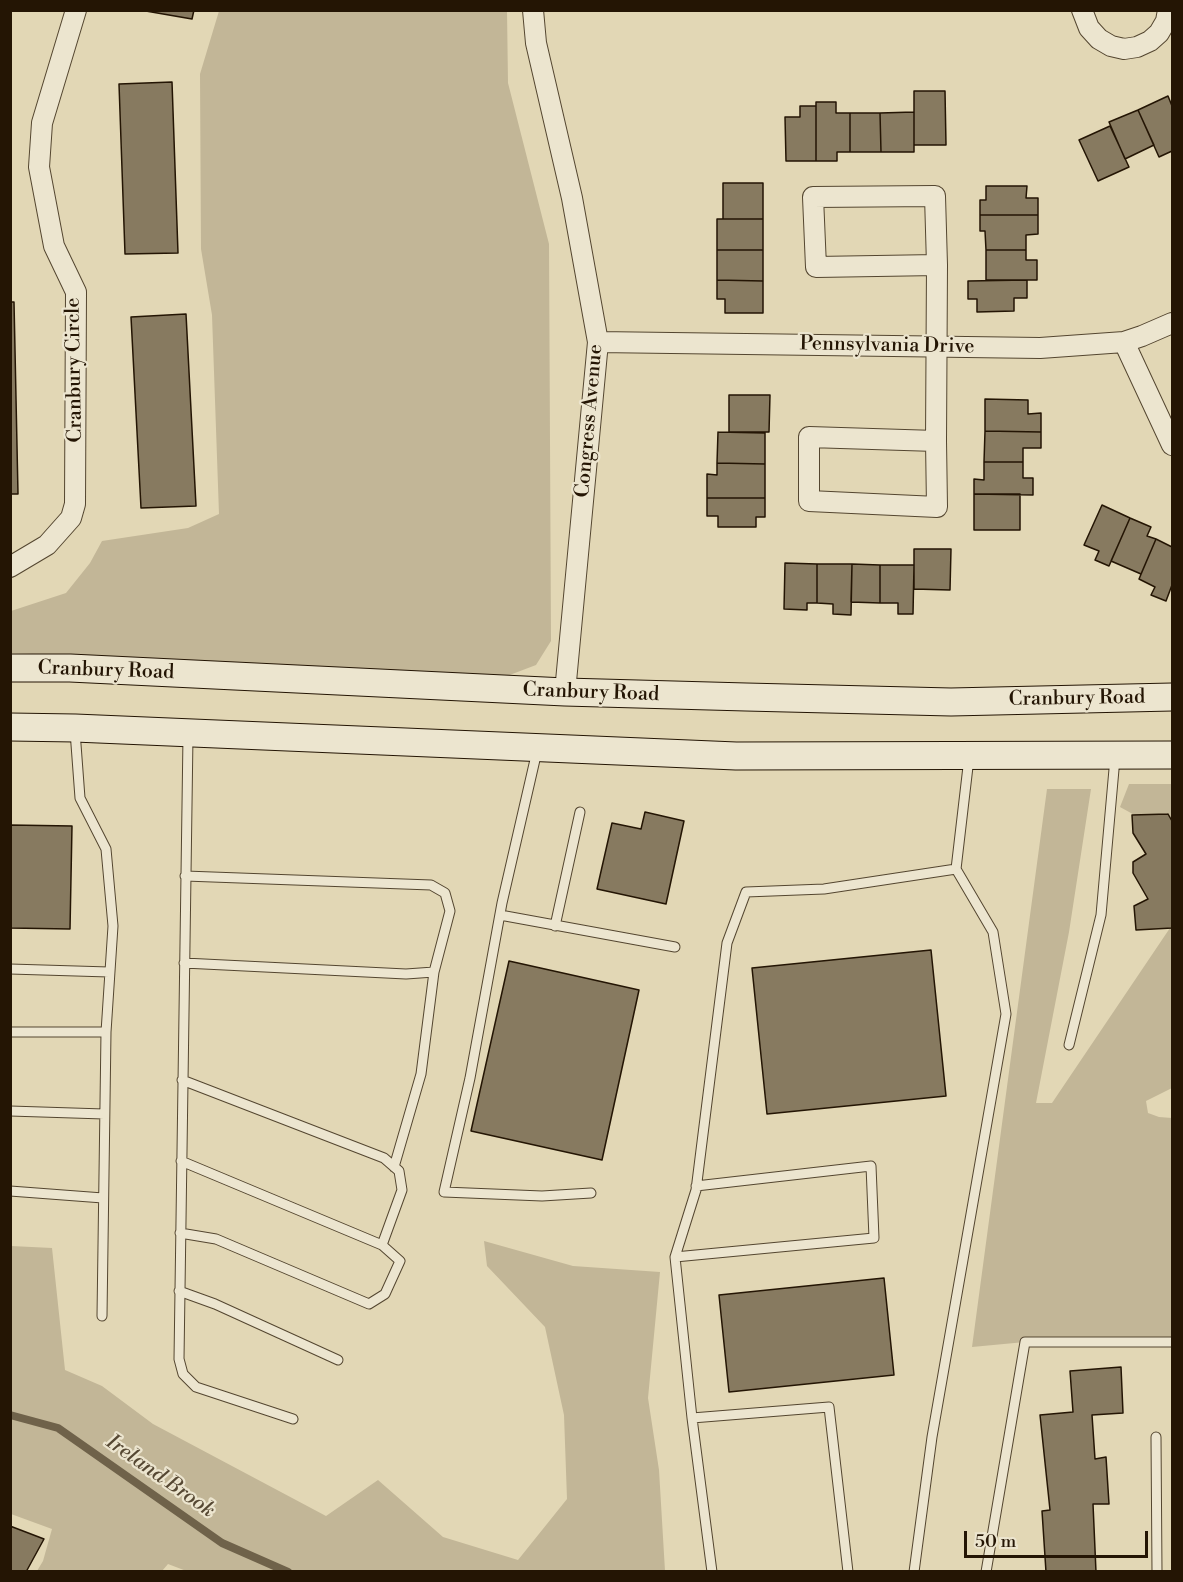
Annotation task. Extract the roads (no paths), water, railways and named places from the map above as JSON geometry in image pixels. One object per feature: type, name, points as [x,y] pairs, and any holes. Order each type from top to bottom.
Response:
[{"type":"main road","name":"Cranbury Road","points":[[10,668],[70,668],[565,692],[951,702],[1173,697]]},
{"type":"main road","points":[[10,728],[75,728],[736,756],[1173,755]]},
{"type":"street","name":"Cranbury Circle","points":[[10,567],[48,545],[71,518],[75,504],[76,292],[54,246],[39,167],[42,123],[76,10]]},
{"type":"street","name":"Congress Avenue","points":[[533,10],[536,43],[572,198],[598,342],[565,692]]},
{"type":"street","points":[[1082,10],[1089,28],[1099,39],[1111,46],[1124,49],[1150,42],[1166,21],[1168,10]]},
{"type":"street","points":[[936,441],[809,437],[809,501],[937,507],[937,265],[935,196],[813,197],[816,267],[937,265]]},
{"type":"street","name":"Pennsylvania Drive","points":[[598,342],[1040,348],[1124,342],[1173,323]]},
{"type":"street","points":[[1124,342],[1173,445]]},
{"type":"lane","points":[[75,728],[80,798],[106,849],[112,926],[106,1032],[102,1316]]},
{"type":"lane","points":[[188,734],[179,1359],[183,1374],[196,1387],[293,1419]]},
{"type":"lane","points":[[537,749],[500,915],[470,1078],[444,1192],[542,1196],[591,1193]]},
{"type":"lane","points":[[1069,1045],[1101,915],[1115,755]]},
{"type":"lane","points":[[914,1572],[932,1437],[1006,1014],[993,932],[956,868],[969,756]]},
{"type":"lane","points":[[555,926],[580,812]]},
{"type":"lane","points":[[712,1572],[692,1418],[675,1257],[696,1186],[727,943],[746,892],[824,889],[956,868]]},
{"type":"lane","points":[[185,876],[431,885],[445,893],[450,911],[434,972],[421,1074],[394,1167]]},
{"type":"lane","points":[[500,915],[675,947]]},
{"type":"lane","points":[[184,963],[406,974],[434,972]]},
{"type":"lane","points":[[10,969],[109,972]]},
{"type":"lane","points":[[10,1032],[106,1032]]},
{"type":"lane","points":[[182,1080],[384,1158],[399,1171],[402,1190],[382,1245]]},
{"type":"lane","points":[[10,1111],[104,1114]]},
{"type":"lane","points":[[180,1233],[216,1239],[369,1304],[384,1294],[400,1261],[382,1245],[181,1161]]},
{"type":"lane","points":[[675,1257],[874,1238],[871,1166],[696,1186]]},
{"type":"lane","points":[[10,1191],[104,1198]]},
{"type":"lane","points":[[179,1291],[215,1304],[338,1360]]},
{"type":"lane","points":[[986,1572],[1025,1342],[1173,1342]]},
{"type":"lane","points":[[692,1418],[830,1407],[848,1572]]},
{"type":"lane","points":[[1156,1437],[1157,1572]]},
{"type":"waterway","name":"Ireland Brook","points":[[10,1415],[58,1428],[222,1543],[288,1572]]}]
